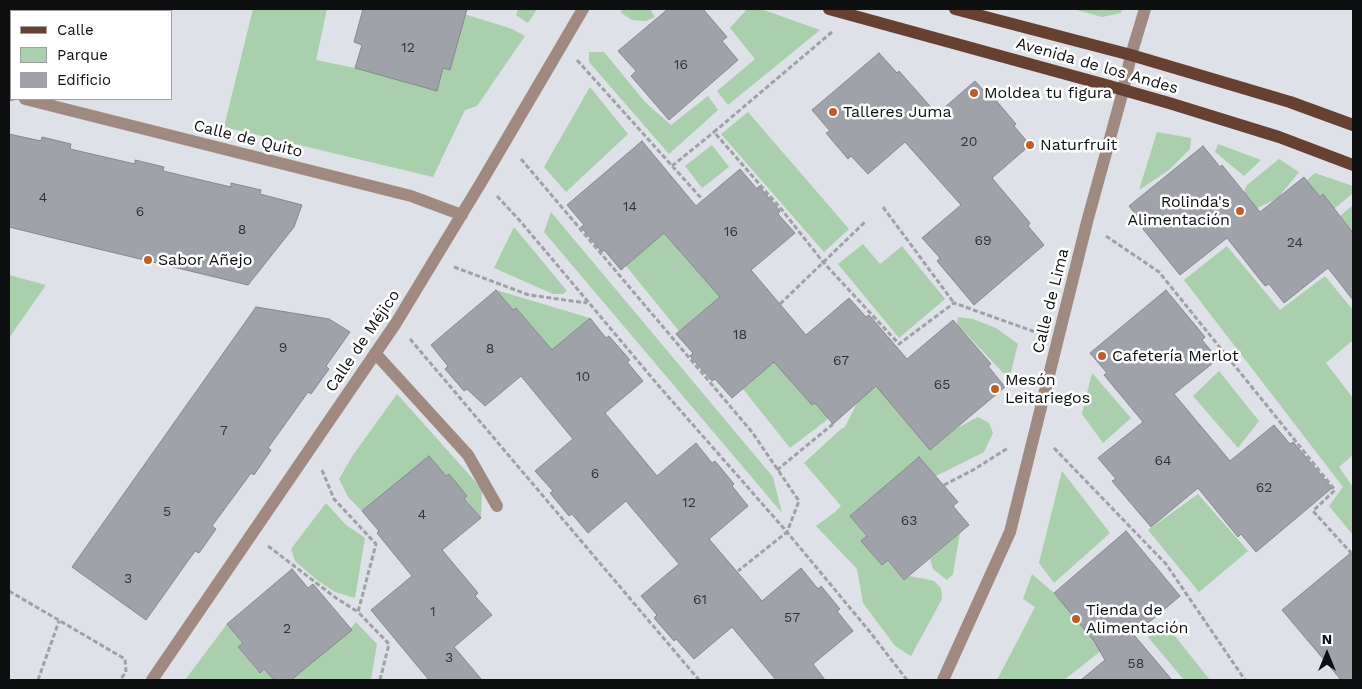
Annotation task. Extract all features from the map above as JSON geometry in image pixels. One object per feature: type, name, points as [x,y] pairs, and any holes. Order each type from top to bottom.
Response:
[{"type":"main road","name":"Avenida de los Andes","points":[[829,9],[1169,103],[1279,137],[1353,165]]},
{"type":"main road","name":"Avenida de los Andes","points":[[955,9],[1131,55],[1290,102],[1353,124]]},
{"type":"street","name":"Calle de Méjico","points":[[152,680],[396,323],[583,9]]},
{"type":"street","name":"Calle de Lima","points":[[943,680],[1010,532],[1087,222],[1145,9]]},
{"type":"street","name":"Calle de Quito","points":[[29,100],[411,196],[462,215]]},
{"type":"street","points":[[375,353],[468,454],[497,506]]},
{"type":"path","points":[[672,166],[852,15]]},
{"type":"path","points":[[562,44],[710,208]]},
{"type":"path","points":[[714,132],[782,210],[823,262],[899,344],[954,303]]},
{"type":"path","points":[[506,141],[752,432],[799,501],[787,532],[738,571]]},
{"type":"path","points":[[482,181],[521,222],[658,385],[787,532],[908,680]]},
{"type":"path","points":[[883,207],[954,303],[1058,340]]},
{"type":"path","points":[[780,304],[866,221]]},
{"type":"path","points":[[1087,222],[1159,272],[1335,490],[1313,511],[1353,555]]},
{"type":"path","points":[[434,260],[529,295],[588,303]]},
{"type":"path","points":[[396,323],[699,680]]},
{"type":"path","points":[[777,470],[833,424]]},
{"type":"path","points":[[944,485],[973,470],[1036,430],[1166,564],[1244,680]]},
{"type":"path","points":[[312,444],[334,499],[376,544],[358,612]]},
{"type":"path","points":[[252,534],[336,598],[358,612],[389,644],[380,680]]},
{"type":"path","points":[[9,591],[125,660],[126,672],[120,680]]},
{"type":"path","points":[[38,680],[59,620]]},
{"type":"green space","points":[[253,9],[327,9],[316,60],[355,68],[437,90],[443,68],[450,70],[459,39],[458,12],[512,29],[525,36],[477,106],[465,110],[433,177],[224,127]]},
{"type":"green space","points":[[518,9],[537,9],[528,23],[516,15]]},
{"type":"green space","points":[[622,9],[650,9],[655,17],[646,21],[632,20],[621,13]]},
{"type":"green space","points":[[747,9],[761,9],[820,30],[728,105],[717,91],[755,59],[730,28]]},
{"type":"green space","points":[[1073,9],[1122,9],[1121,13],[1102,17]]},
{"type":"green space","points":[[589,52],[604,52],[645,102],[671,125],[708,96],[718,110],[669,154],[589,62]]},
{"type":"green space","points":[[590,87],[628,134],[566,192],[544,167]]},
{"type":"green space","points":[[748,112],[849,229],[824,252],[721,134]]},
{"type":"green space","points":[[1157,132],[1191,138],[1190,149],[1169,170],[1139,190]]},
{"type":"green space","points":[[1218,144],[1261,160],[1244,176],[1215,152]]},
{"type":"green space","points":[[712,145],[729,167],[702,188],[685,166]]},
{"type":"green space","points":[[1279,159],[1299,172],[1278,198],[1253,210],[1241,195],[1247,185]]},
{"type":"green space","points":[[1315,173],[1353,186],[1353,193],[1334,209],[1323,195],[1320,197],[1307,180]]},
{"type":"green space","points":[[1353,205],[1353,238],[1343,225],[1345,222],[1340,216]]},
{"type":"green space","points":[[551,212],[773,477],[782,513],[544,232]]},
{"type":"green space","points":[[661,222],[681,253],[702,277],[730,303],[702,312],[679,331],[626,266],[647,248]]},
{"type":"green space","points":[[514,227],[567,291],[563,294],[553,294],[494,268]]},
{"type":"green space","points":[[863,244],[880,264],[902,246],[945,299],[899,338],[838,264]]},
{"type":"green space","points":[[1227,246],[1280,310],[1325,276],[1353,310],[1353,340],[1326,363],[1353,398],[1353,455],[1339,467],[1353,487],[1353,535],[1329,506],[1343,487],[1184,280]]},
{"type":"green space","points":[[9,275],[46,285],[9,338]]},
{"type":"green space","points":[[496,290],[590,318],[565,339],[557,361],[536,331],[516,308],[513,310]]},
{"type":"green space","points":[[958,317],[973,319],[996,328],[1018,344],[1009,379],[957,324]]},
{"type":"green space","points":[[770,351],[791,381],[812,405],[815,403],[828,419],[790,448],[743,389],[757,377],[750,368]]},
{"type":"green space","points":[[1219,371],[1259,421],[1238,448],[1193,396]]},
{"type":"green space","points":[[1092,373],[1131,418],[1103,443],[1082,414]]},
{"type":"green space","points":[[878,384],[914,431],[933,448],[957,428],[978,417],[989,423],[993,433],[984,452],[931,480],[914,461],[850,516],[867,536],[862,541],[882,565],[888,560],[904,580],[909,576],[934,581],[941,588],[942,599],[911,656],[895,646],[863,603],[857,569],[816,526],[841,506],[804,463],[845,427],[858,401]]},
{"type":"green space","points":[[397,394],[482,489],[481,518],[464,499],[467,496],[449,474],[362,511],[348,497],[339,479],[353,455]]},
{"type":"green space","points":[[1062,471],[1110,533],[1054,583],[1039,563]]},
{"type":"green space","points":[[1198,494],[1248,551],[1199,592],[1148,530]]},
{"type":"green space","points":[[326,503],[346,525],[365,538],[355,598],[335,592],[317,580],[295,561],[291,549]]},
{"type":"green space","points":[[960,533],[953,574],[947,580],[933,569],[930,559]]},
{"type":"green space","points":[[1032,574],[1054,593],[1102,650],[1064,680],[997,680],[1035,607],[1023,599]]},
{"type":"green space","points":[[356,622],[377,644],[371,680],[291,680],[346,634]]},
{"type":"green space","points":[[227,624],[243,643],[238,648],[259,673],[264,669],[274,680],[185,680]]},
{"type":"green space","points":[[1166,625],[1210,680],[1184,680],[1148,637]]},
{"type":"building","points":[[363,9],[467,9],[450,70],[443,68],[437,91],[355,68],[362,45],[354,42]]},
{"type":"building","points":[[668,9],[703,9],[727,37],[722,41],[738,60],[669,120],[631,76],[636,71],[618,51]]},
{"type":"building","points":[[879,53],[897,73],[899,71],[937,114],[975,81],[992,100],[994,98],[1016,124],[1014,126],[1030,145],[992,178],[1030,223],[1028,226],[1044,245],[974,305],[937,261],[940,258],[922,238],[961,205],[905,142],[868,174],[851,156],[848,159],[826,133],[830,131],[812,110]]},
{"type":"building","points":[[9,134],[41,141],[42,137],[71,144],[70,149],[135,164],[135,160],[164,167],[163,171],[231,187],[231,183],[261,190],[260,194],[302,205],[294,227],[248,285],[82,245],[9,227]]},
{"type":"building","points":[[642,141],[696,206],[740,169],[757,189],[759,186],[780,211],[778,214],[795,233],[751,270],[806,335],[849,298],[866,317],[869,315],[907,359],[953,320],[991,364],[988,366],[1005,387],[930,450],[876,386],[833,424],[815,403],[812,405],[774,362],[732,398],[715,379],[712,381],[690,356],[693,353],[676,334],[720,297],[664,233],[621,270],[604,250],[602,252],[581,227],[584,225],[567,205]]},
{"type":"building","points":[[1203,146],[1220,167],[1222,165],[1260,212],[1304,177],[1320,197],[1323,194],[1353,233],[1353,300],[1328,268],[1284,303],[1269,284],[1265,286],[1227,238],[1180,275],[1143,229],[1145,226],[1129,206]]},
{"type":"building","points":[[496,290],[513,310],[516,308],[552,350],[590,318],[606,338],[609,336],[630,360],[627,362],[643,381],[605,413],[657,476],[696,443],[712,463],[715,461],[734,484],[732,486],[748,506],[709,539],[762,601],[801,568],[818,589],[821,586],[840,609],[837,611],[853,631],[813,664],[825,680],[776,680],[732,627],[694,659],[676,639],[674,641],[654,618],[657,615],[641,596],[679,564],[626,501],[588,533],[572,514],[569,516],[550,493],[553,491],[535,471],[573,439],[521,376],[485,406],[467,389],[464,391],[445,369],[448,366],[431,345]]},
{"type":"building","points":[[1166,290],[1205,337],[1202,340],[1218,359],[1174,394],[1230,461],[1274,425],[1290,444],[1293,442],[1332,488],[1256,552],[1241,534],[1238,537],[1198,488],[1151,527],[1112,481],[1116,479],[1098,458],[1143,422],[1104,375],[1107,373],[1090,353]]},
{"type":"building","points":[[256,307],[329,319],[350,332],[326,366],[329,369],[311,394],[308,392],[268,448],[271,450],[254,475],[251,473],[212,526],[216,529],[199,553],[195,551],[146,620],[72,567]]},
{"type":"building","points":[[429,456],[446,476],[449,474],[467,496],[464,499],[481,518],[442,550],[478,593],[475,596],[492,615],[454,647],[482,680],[429,680],[371,610],[412,576],[377,533],[379,531],[362,511]]},
{"type":"building","points":[[919,457],[958,502],[953,506],[969,525],[904,580],[888,560],[882,565],[861,541],[867,536],[850,516]]},
{"type":"building","points":[[1126,531],[1180,596],[1134,635],[1172,680],[1081,680],[1105,660],[1094,641],[1054,593]]},
{"type":"building","points":[[1353,551],[1353,680],[1341,680],[1282,610]]},
{"type":"building","points":[[292,569],[308,588],[313,584],[352,630],[291,680],[274,680],[264,669],[260,673],[238,647],[243,643],[227,624]]},
{"type":"place","name":"Moldea tu figura","points":[[974,93]]},
{"type":"place","name":"Talleres Juma","points":[[833,112]]},
{"type":"place","name":"Naturfruit","points":[[1030,145]]},
{"type":"place","name":"Rolinda's Alimentación","points":[[1240,211]]},
{"type":"place","name":"Sabor Añejo","points":[[148,260]]},
{"type":"place","name":"Cafetería Merlot","points":[[1102,356]]},
{"type":"place","name":"Mesón Leitariegos","points":[[995,389]]},
{"type":"place","name":"Tienda de Alimentación","points":[[1076,619]]}]
